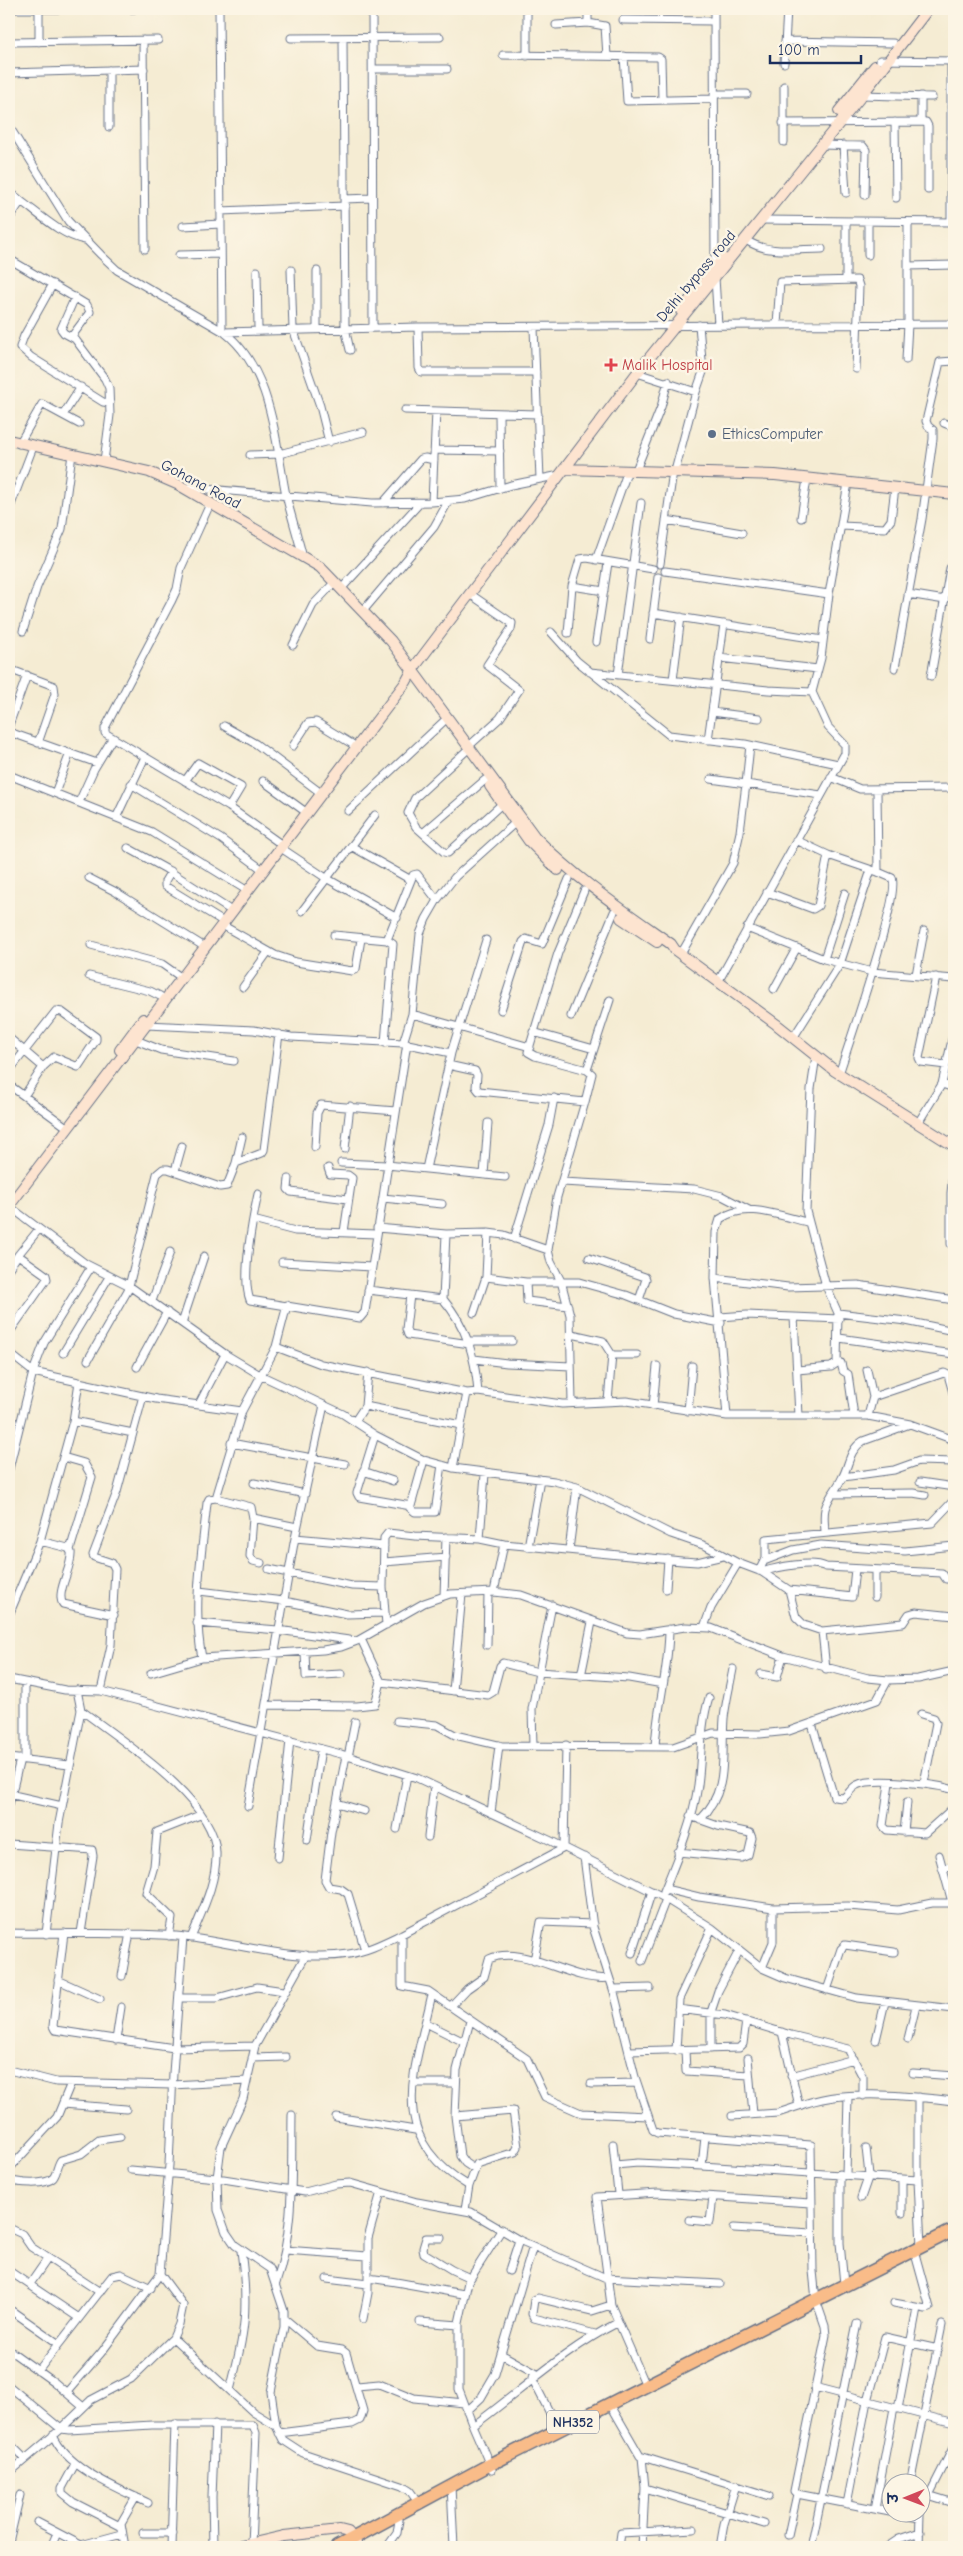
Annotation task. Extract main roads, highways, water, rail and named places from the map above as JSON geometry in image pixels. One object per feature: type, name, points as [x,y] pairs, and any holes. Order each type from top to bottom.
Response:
[{"type":"highway","name":"NH352","points":[[353,2543],[420,2505],[611,2406],[810,2308],[814,2301],[844,2284],[953,2231]]},
{"type":"highway","name":"NH352","points":[[337,2547],[353,2543],[398,2520],[420,2505]]},
{"type":"main road","name":"Delhi bypass road","points":[[915,21],[920,9]]},
{"type":"main road","name":"Delhi bypass road","points":[[410,673],[667,336],[715,267],[860,92],[899,39],[928,9]]},
{"type":"main road","name":"Delhi bypass road","points":[[674,325],[746,240],[820,145],[835,122]]},
{"type":"main road","name":"Gohana Road","points":[[14,442],[148,472],[182,487],[308,561]]},
{"type":"main road","points":[[562,472],[674,471],[807,479],[954,494]]},
{"type":"main road","points":[[308,561],[410,673],[443,722],[467,749],[485,780],[556,859],[582,881],[671,944],[678,952],[839,1074],[954,1146]]},
{"type":"main road","points":[[308,561],[320,567],[363,611],[467,749],[504,801],[529,841],[584,891],[667,948],[678,952]]},
{"type":"main road","points":[[9,1206],[65,1126],[136,1040],[160,996],[180,976],[200,944],[220,922],[227,908],[259,867],[280,845],[317,790],[379,707],[410,673]]},
{"type":"main road","points":[[9,1196],[149,1018],[220,922],[406,682],[410,673]]},
{"type":"main road","points":[[237,2547],[284,2536],[340,2530],[346,2530],[353,2543]]},
{"type":"place","name":"Malik Hospital","points":[[611,365]]},
{"type":"place","name":"EthicsComputer","points":[[712,434]]}]
